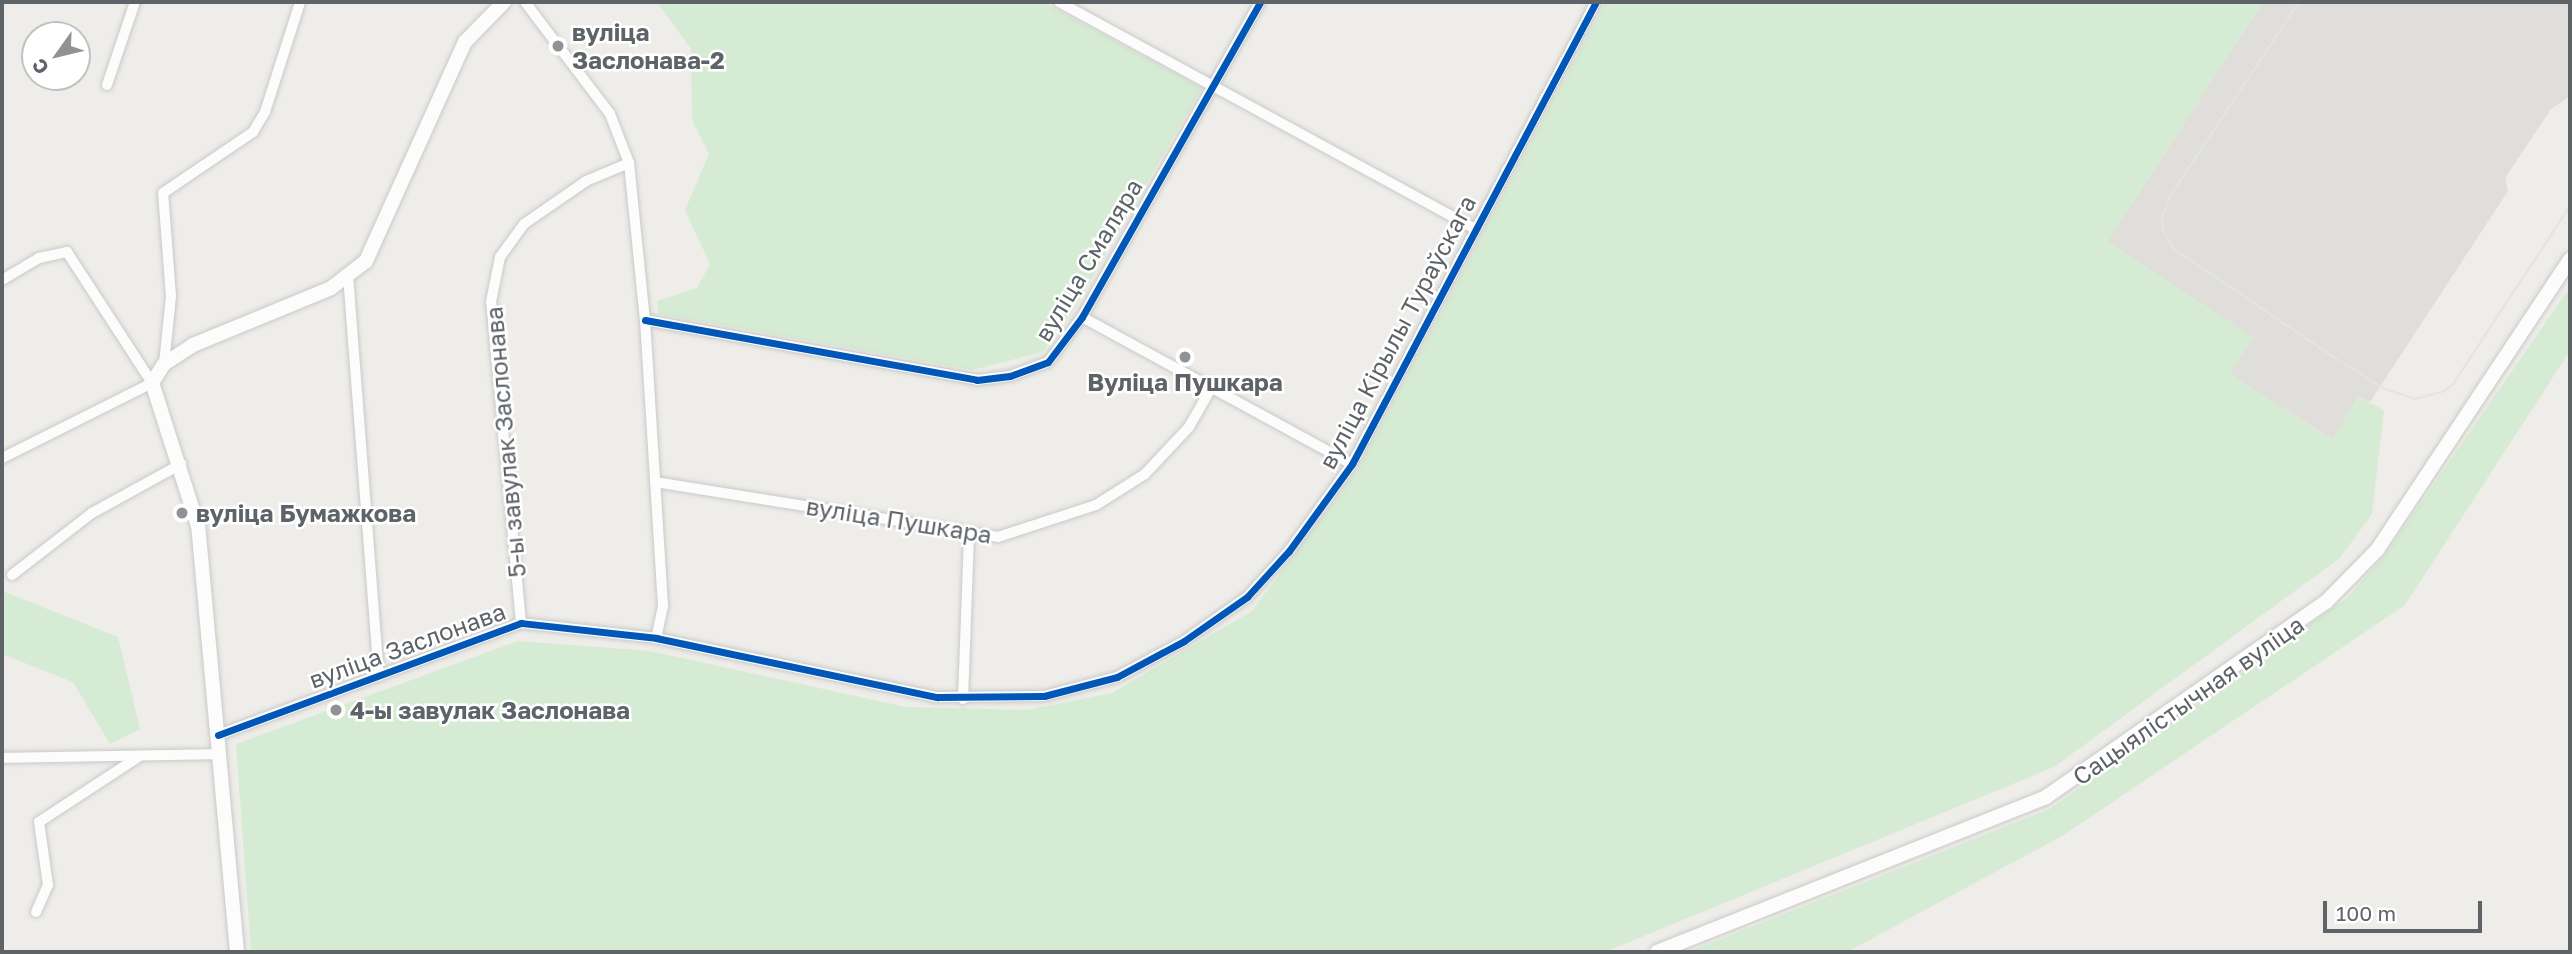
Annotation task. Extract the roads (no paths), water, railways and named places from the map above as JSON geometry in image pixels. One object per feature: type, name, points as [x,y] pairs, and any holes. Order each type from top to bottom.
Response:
[{"type":"main road","points":[[237,952],[221,754],[198,526],[181,464],[152,383],[164,364],[193,345],[331,288],[366,261],[465,42],[504,2]]},
{"type":"main road","name":"Сацыялістычная вуліца","points":[[1657,952],[2046,797],[2326,602],[2377,550],[2570,259]]},
{"type":"street","points":[[107,85],[135,2]]},
{"type":"street","points":[[164,364],[171,296],[163,193],[253,132],[265,112],[300,2]]},
{"type":"street","points":[[525,2],[610,114],[629,163],[645,320],[663,606],[656,638]]},
{"type":"street","points":[[1059,2],[1474,228]]},
{"type":"street","name":"вуліца Смаляра","points":[[645,320],[977,380],[1010,376],[1048,362],[1082,317],[1260,2]]},
{"type":"street","name":"вуліца Кірылы Тураўскага","points":[[656,638],[911,695],[963,699],[1044,696],[1104,680],[1185,641],[1248,597],[1289,551],[1352,464],[1595,2]]},
{"type":"street","name":"5-ы завулак Заслонава","points":[[521,623],[492,302],[500,257],[524,224],[586,181],[629,163]]},
{"type":"street","points":[[2,280],[39,258],[67,252],[152,383],[2,458]]},
{"type":"street","points":[[348,275],[379,676]]},
{"type":"street","points":[[1082,317],[1352,464]]},
{"type":"street","name":"вуліца Пушкара","points":[[655,482],[969,535],[998,537],[1096,505],[1145,474],[1189,427],[1213,386]]},
{"type":"street","points":[[12,575],[93,513],[181,464]]},
{"type":"street","points":[[963,699],[969,535]]},
{"type":"street","name":"вуліца Заслонава","points":[[218,735],[521,623],[656,638]]},
{"type":"street","points":[[2,758],[221,754]]},
{"type":"street","points":[[36,912],[48,885],[39,822],[140,756]]},
{"type":"tram line","points":[[2299,2],[2170,196],[2162,216],[2163,230],[2174,249],[2385,389],[2415,399],[2444,391],[2453,384],[2570,206]]},
{"type":"place","name":"вуліца Заслонава-2","points":[[558,46]]},
{"type":"place","name":"Вуліца Пушкара","points":[[1185,357]]},
{"type":"place","name":"вуліца Бумажкова","points":[[182,513]]},
{"type":"place","name":"4-ы завулак Заслонава","points":[[336,710]]}]
